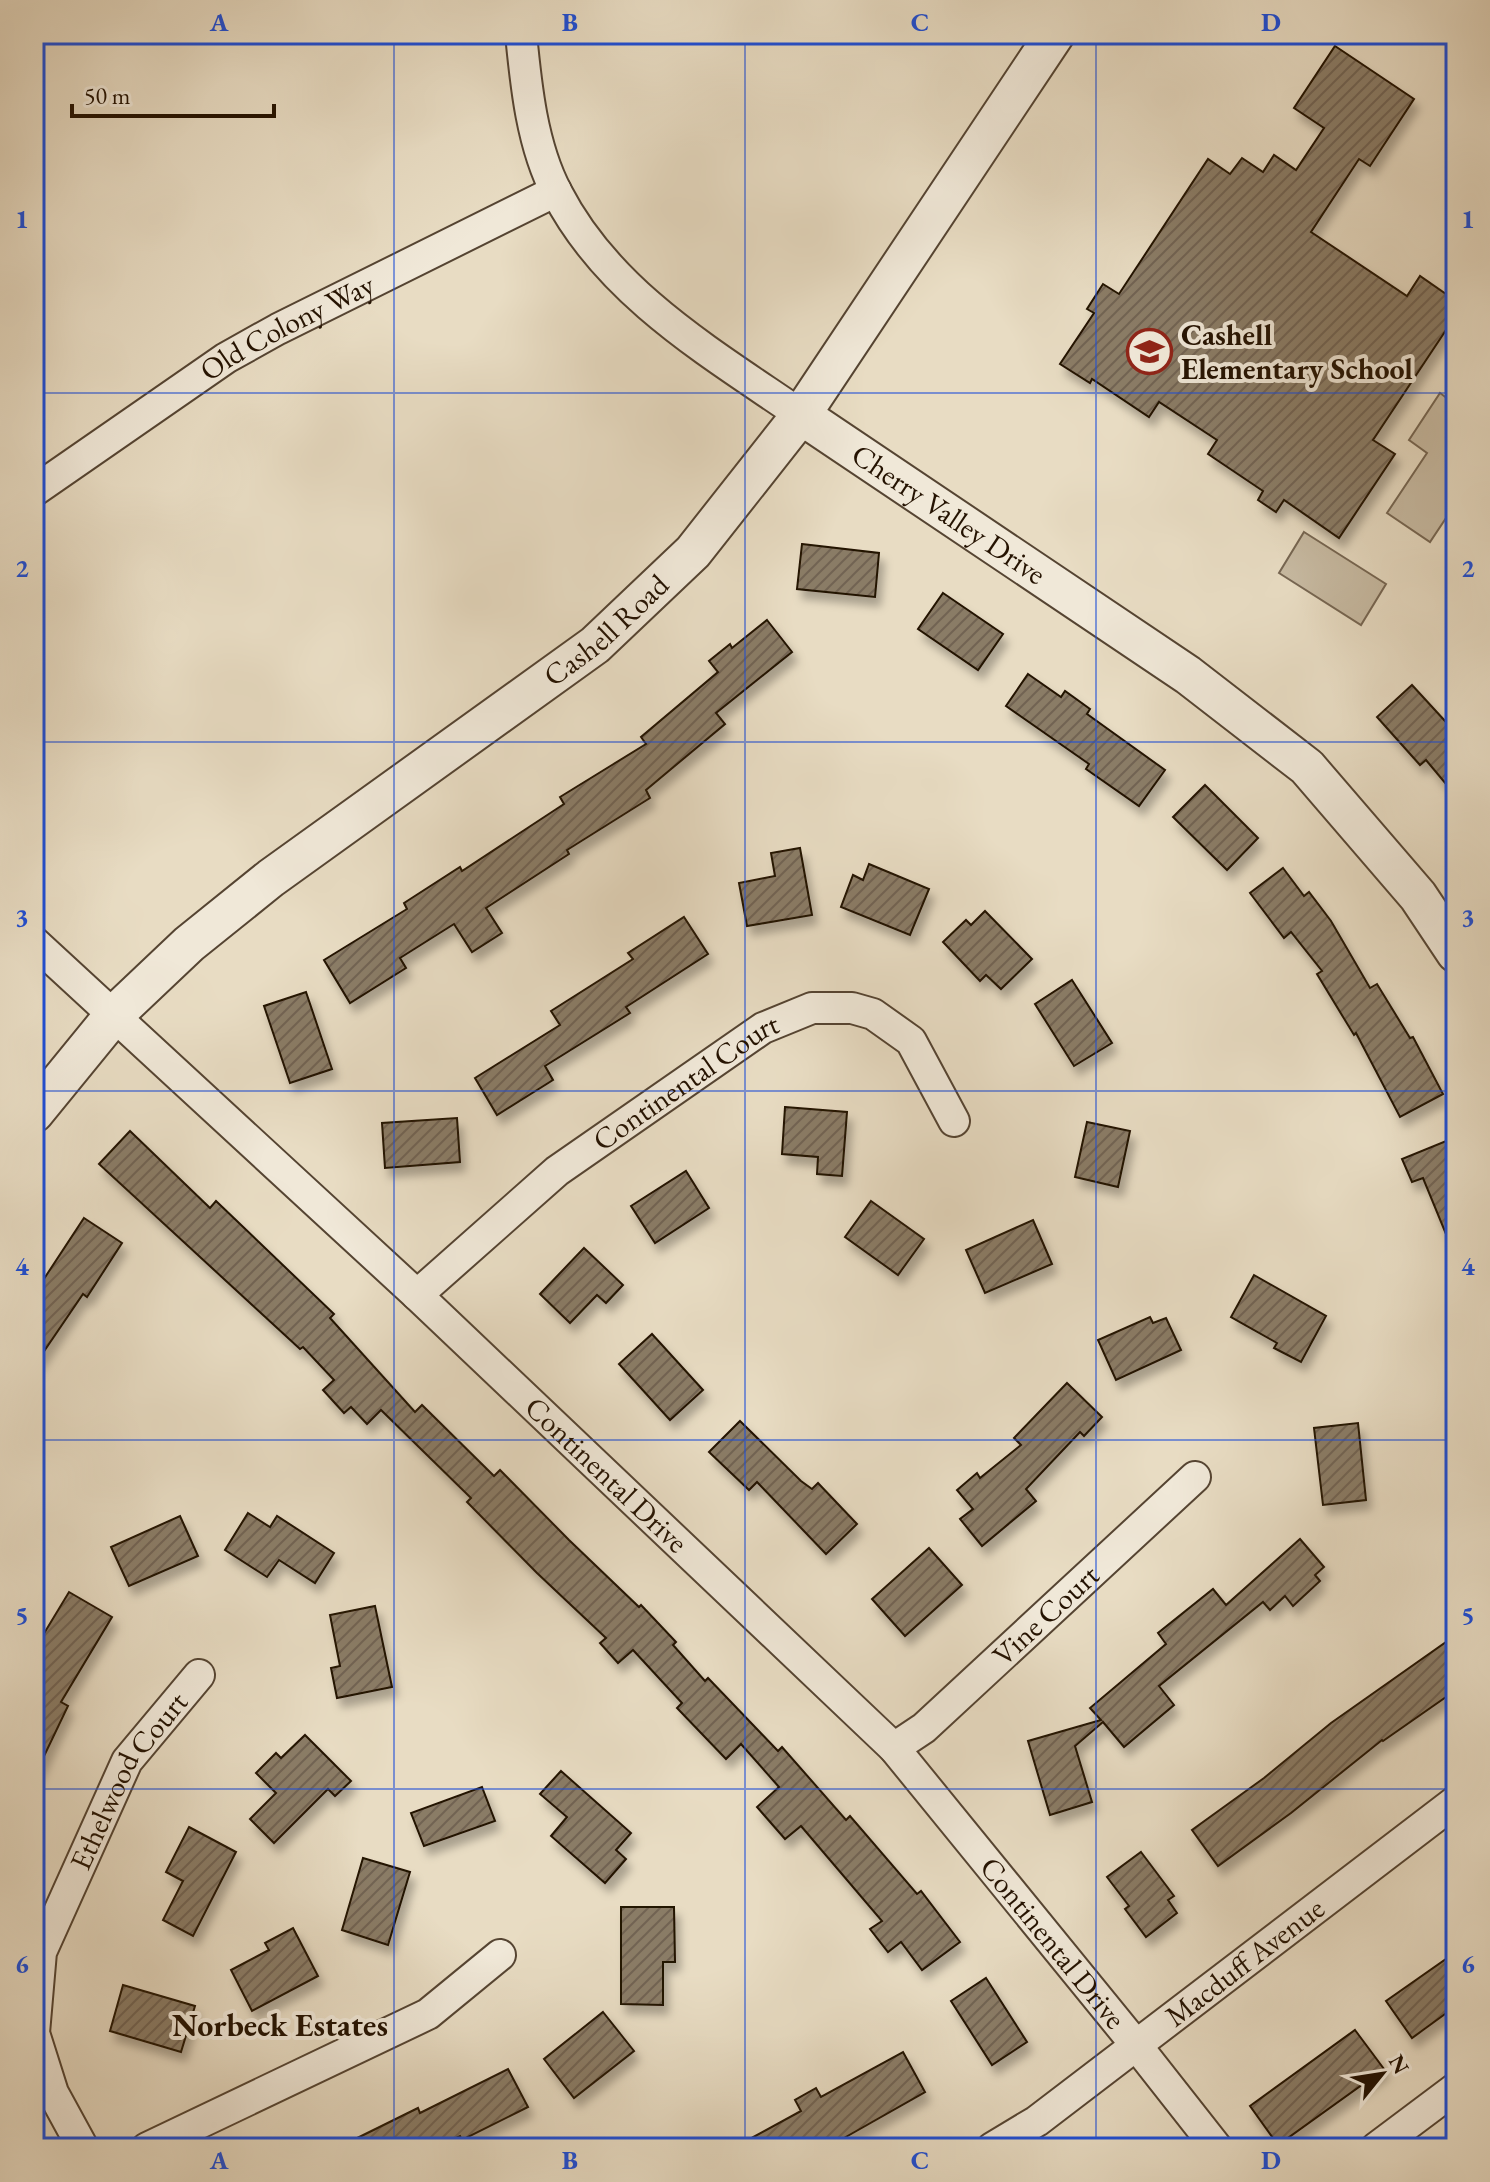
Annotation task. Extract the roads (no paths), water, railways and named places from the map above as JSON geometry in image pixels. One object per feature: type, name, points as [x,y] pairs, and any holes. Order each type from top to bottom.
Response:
[{"type":"street","name":"Cherry Valley Drive","points":[[521,34],[525,76],[537,137],[556,191],[585,239],[631,290],[673,327],[1188,675],[1307,767],[1418,896],[1456,953]]},
{"type":"street","name":"Cashell Road","points":[[34,1113],[114,1015],[189,944],[271,878],[595,645],[693,552],[801,415],[1055,34]]},
{"type":"street","name":"Old Colony Way","points":[[34,491],[226,358],[556,191]]},
{"type":"street","name":"Continental Drive","points":[[34,942],[417,1295],[894,1748],[1210,2140]]},
{"type":"street","name":"Continental Court","points":[[417,1295],[557,1171],[763,1028],[812,1008],[852,1008],[873,1014],[911,1041],[954,1121]]},
{"type":"street","name":"Vine Court","points":[[894,1748],[924,1728],[1195,1477]]},
{"type":"street","name":"Ethelwood Court","points":[[83,2148],[53,2093],[34,2033],[41,1952],[127,1761],[199,1675]]},
{"type":"street","name":"Macduff Avenue","points":[[992,2148],[1037,2121],[1456,1801]]},
{"type":"street","points":[[147,2148],[428,2014],[500,1955]]},
{"type":"street","points":[[1376,2148],[1456,2088]]},
{"type":"place","name":"Cashell Elementary School","points":[[1150,352]]},
{"type":"district","name":"Norbeck Estates","points":[[280,2025]]}]
